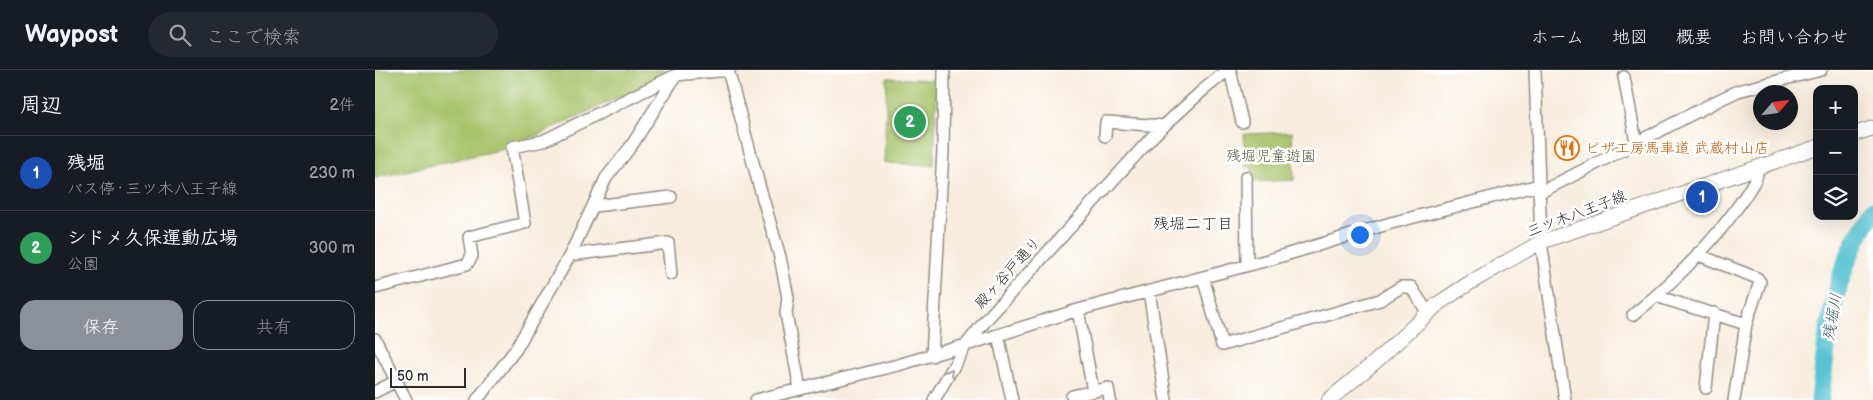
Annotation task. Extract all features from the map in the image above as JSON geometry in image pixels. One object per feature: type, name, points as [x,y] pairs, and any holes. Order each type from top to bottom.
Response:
[{"type":"main road","points":[[1858,133],[1873,128]]},
{"type":"main road","name":"三ツ木八王子線","points":[[1329,400],[1375,362],[1439,303],[1471,282],[1541,242],[1813,148]]},
{"type":"street","points":[[375,288],[467,264],[472,256],[469,237],[525,223],[512,147],[543,141],[676,75],[729,70],[780,257],[788,298],[786,313],[800,389]]},
{"type":"street","points":[[932,356],[943,150],[944,70]]},
{"type":"street","points":[[1229,70],[1242,122]]},
{"type":"street","name":"殿ヶ谷戸通り","points":[[934,400],[966,345],[994,312],[1164,126],[1229,70]]},
{"type":"street","points":[[1535,70],[1541,242],[1565,400]]},
{"type":"street","points":[[756,400],[932,356],[1078,310],[1247,265],[1391,223],[1539,189],[1636,142],[1698,109],[1738,92],[1821,70]]},
{"type":"street","points":[[477,400],[516,349],[570,255],[606,178],[632,145],[676,75]]},
{"type":"street","points":[[1624,77],[1636,142]]},
{"type":"street","points":[[1105,136],[1106,122],[1164,126]]},
{"type":"street","points":[[1633,315],[1658,295],[1733,214],[1755,180],[1757,174],[1755,168]]},
{"type":"street","points":[[1246,177],[1247,265]]},
{"type":"street","points":[[594,206],[671,197]]},
{"type":"street","points":[[570,255],[668,243],[671,274]]},
{"type":"street","points":[[1698,253],[1701,256],[1757,278],[1760,282],[1746,324],[1735,400]]},
{"type":"street","points":[[1203,277],[1222,345],[1380,300],[1401,287],[1411,287],[1428,313]]},
{"type":"street","points":[[1149,291],[1166,400]]},
{"type":"street","points":[[1658,295],[1746,324]]},
{"type":"street","points":[[1078,310],[1093,391]]},
{"type":"street","points":[[1706,388],[1714,313]]},
{"type":"street","points":[[998,335],[1011,400]]},
{"type":"street","points":[[375,339],[406,400]]},
{"type":"street","points":[[375,392],[396,381]]},
{"type":"street","points":[[1073,400],[1072,396],[1108,388],[1110,400]]},
{"type":"green space","points":[[375,70],[730,70],[676,75],[617,98],[512,147],[375,178]]},
{"type":"green space","points":[[887,78],[937,80],[934,165],[884,163]]},
{"type":"green space","name":"残堀児童遊園","points":[[1292,132],[1294,180],[1252,182],[1252,167],[1245,167],[1244,134]]},
{"type":"waterway","name":"残堀川","points":[[1820,400],[1829,331],[1837,291],[1852,249],[1873,210]]},
{"type":"place","name":"シドメ久保運動広場","points":[[910,122]]},
{"type":"place","name":"ピザ工房馬車道 武蔵村山店","points":[[1567,148]]},
{"type":"place","name":"残堀","points":[[1702,197]]},
{"type":"district","name":"残堀二丁目","points":[[1193,224]]}]
